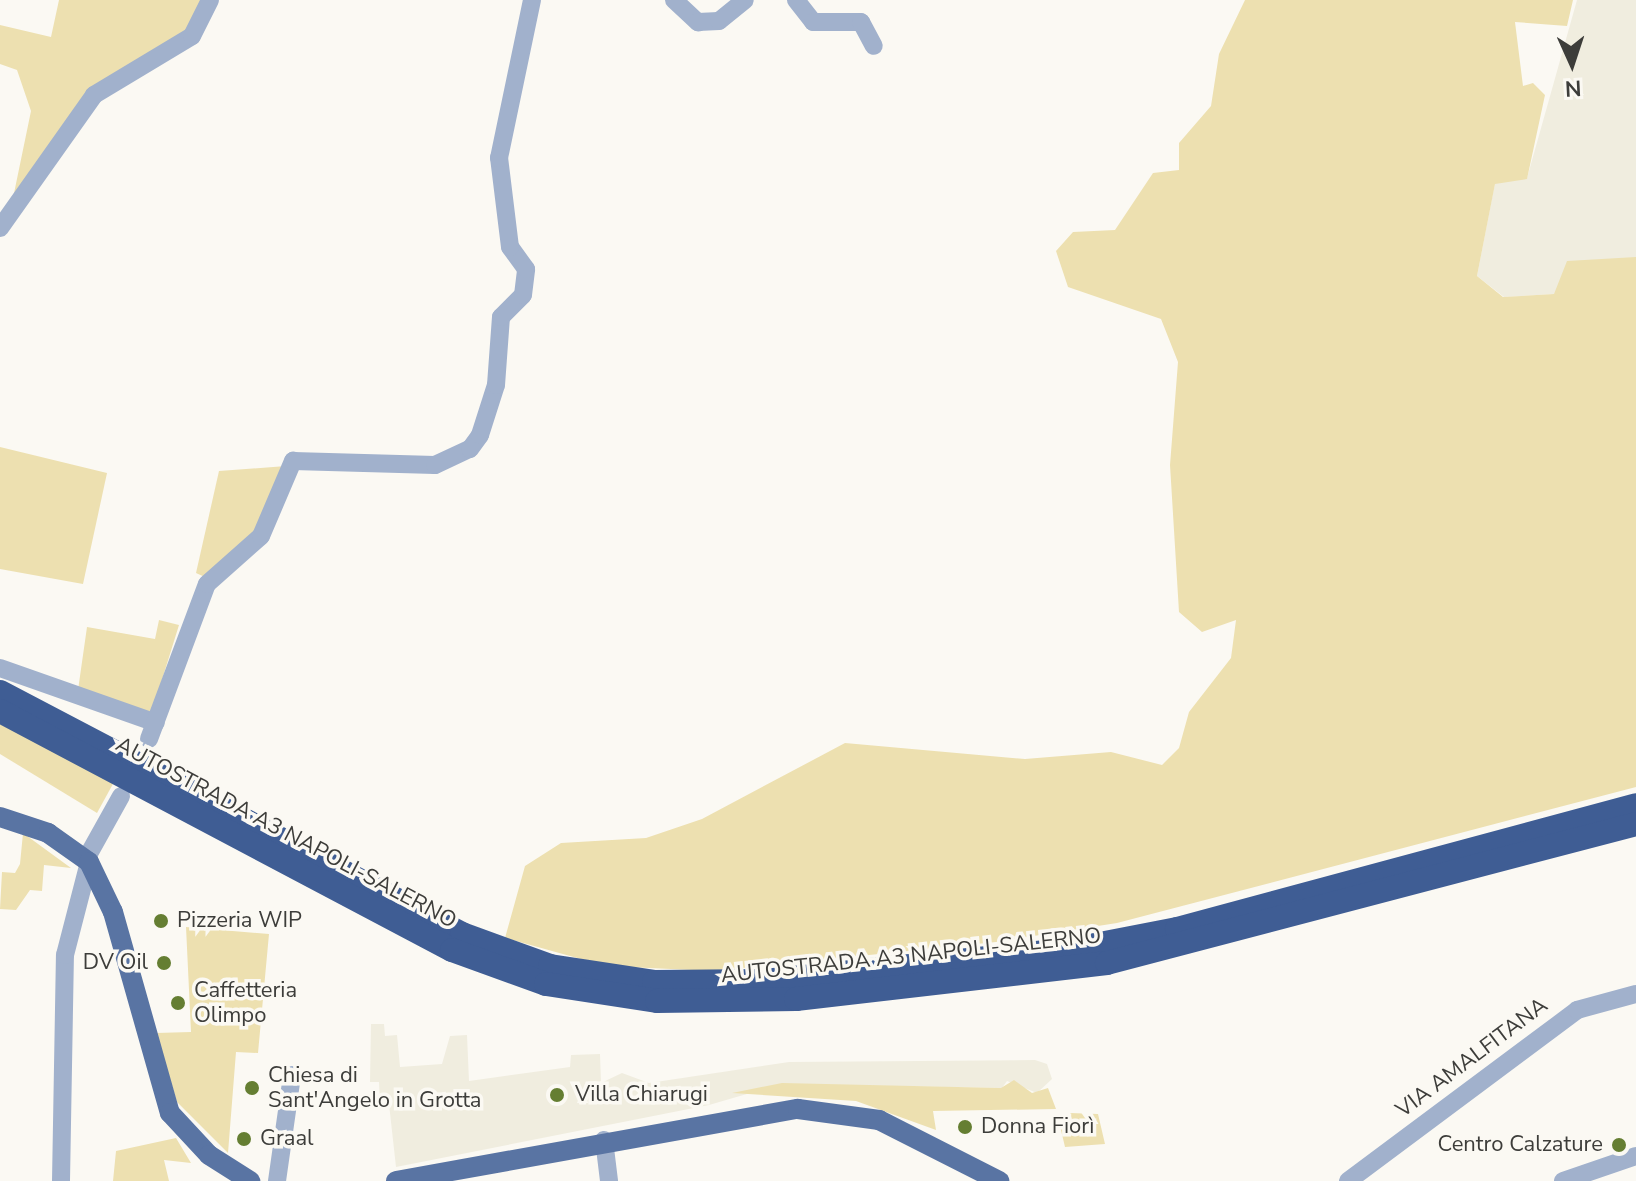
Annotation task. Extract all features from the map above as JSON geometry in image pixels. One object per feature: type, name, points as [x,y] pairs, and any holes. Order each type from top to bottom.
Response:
[{"type":"highway","name":"AUTOSTRADA A3 NAPOLI-SALERNO","points":[[0,692],[462,934],[550,966],[654,982],[793,979],[1101,944],[1636,805]]},
{"type":"highway","name":"AUTOSTRADA A3 NAPOLI-SALERNO","points":[[0,711],[452,950],[546,984],[647,1001],[796,999],[1107,963],[1636,824]]},
{"type":"main road","points":[[0,817],[48,833],[87,860],[113,912],[158,1088],[185,1134],[238,1179]]},
{"type":"main road","points":[[396,1181],[762,1111],[846,1113],[921,1136],[999,1181]]},
{"type":"street","points":[[0,228],[94,95],[192,36],[210,0]]},
{"type":"street","points":[[0,668],[152,731],[207,584],[261,536],[293,461],[435,465],[470,449],[480,435],[496,385],[501,317],[523,295],[526,269],[510,247],[499,158],[532,0]]},
{"type":"street","points":[[674,0],[698,22],[719,21],[745,0]]},
{"type":"street","points":[[796,0],[813,22],[861,22],[874,46]]},
{"type":"street","points":[[61,1181],[65,955],[87,860],[121,796]]},
{"type":"street","name":"VIA AMALFITANA","points":[[1348,1181],[1577,1010],[1636,994]]},
{"type":"street","points":[[277,1181],[292,1075]]},
{"type":"street","points":[[604,1140],[609,1181]]},
{"type":"street","points":[[1563,1181],[1636,1156]]},
{"type":"shaded area","points":[[59,0],[202,0],[187,31],[89,91],[12,203],[31,111],[17,70],[0,64],[0,25],[51,37]]},
{"type":"shaded area","points":[[1245,0],[1573,0],[1567,26],[1515,22],[1523,86],[1533,83],[1545,95],[1527,179],[1495,184],[1477,276],[1503,297],[1554,294],[1567,261],[1636,257],[1636,787],[1117,923],[996,942],[714,971],[606,966],[505,938],[525,866],[561,843],[646,838],[702,819],[845,743],[1025,759],[1111,752],[1162,765],[1179,748],[1189,712],[1231,658],[1236,620],[1202,632],[1179,612],[1170,465],[1178,362],[1161,319],[1068,287],[1056,251],[1073,232],[1115,230],[1153,173],[1179,170],[1179,143],[1211,106],[1219,54]]},
{"type":"shaded area","points":[[1577,0],[1636,0],[1636,257],[1554,294],[1504,297],[1477,276],[1495,183],[1527,178]]},
{"type":"shaded area","points":[[0,447],[107,473],[83,584],[0,569]]},
{"type":"shaded area","points":[[286,466],[257,534],[207,578],[196,573],[219,471]]},
{"type":"shaded area","points":[[159,620],[179,625],[151,715],[78,690],[87,627],[155,639]]},
{"type":"shaded area","points":[[0,724],[114,782],[97,813],[0,754]]},
{"type":"shaded area","points":[[23,833],[71,868],[44,865],[42,891],[30,890],[16,910],[0,909],[2,872],[15,873],[20,864]]},
{"type":"shaded area","points":[[186,927],[269,934],[258,1053],[236,1052],[228,1153],[177,1102],[156,1033],[191,1032]]},
{"type":"shaded area","name":"Villa Chiarugi","points":[[371,1024],[384,1024],[385,1036],[397,1035],[400,1067],[442,1064],[450,1036],[467,1035],[469,1081],[570,1067],[571,1055],[600,1054],[601,1083],[622,1073],[649,1083],[789,1062],[1035,1060],[1047,1064],[1052,1079],[1037,1093],[1007,1081],[1002,1088],[781,1084],[709,1105],[396,1167],[389,1104],[380,1104],[379,1082],[370,1082]]},
{"type":"shaded area","points":[[1014,1080],[1032,1093],[1048,1088],[1056,1109],[933,1111],[936,1130],[856,1101],[732,1093],[782,1083],[1001,1088]]},
{"type":"shaded area","points":[[1070,1113],[1098,1114],[1105,1144],[1065,1147],[1060,1126],[1073,1123]]},
{"type":"shaded area","points":[[176,1138],[191,1163],[164,1160],[169,1181],[113,1181],[116,1151]]},
{"type":"place","name":"Pizzeria WIP","points":[[161,921]]},
{"type":"place","name":"DV Oil","points":[[164,963]]},
{"type":"place","name":"Caffetteria Olimpo","points":[[178,1003]]},
{"type":"place","name":"Chiesa di Sant'Angelo in Grotta","points":[[252,1088]]},
{"type":"place","name":"Villa Chiarugi","points":[[557,1095]]},
{"type":"place","name":"Donna Fiorì","points":[[965,1127]]},
{"type":"place","name":"Graal","points":[[244,1139]]},
{"type":"place","name":"Centro Calzature","points":[[1619,1145]]}]
